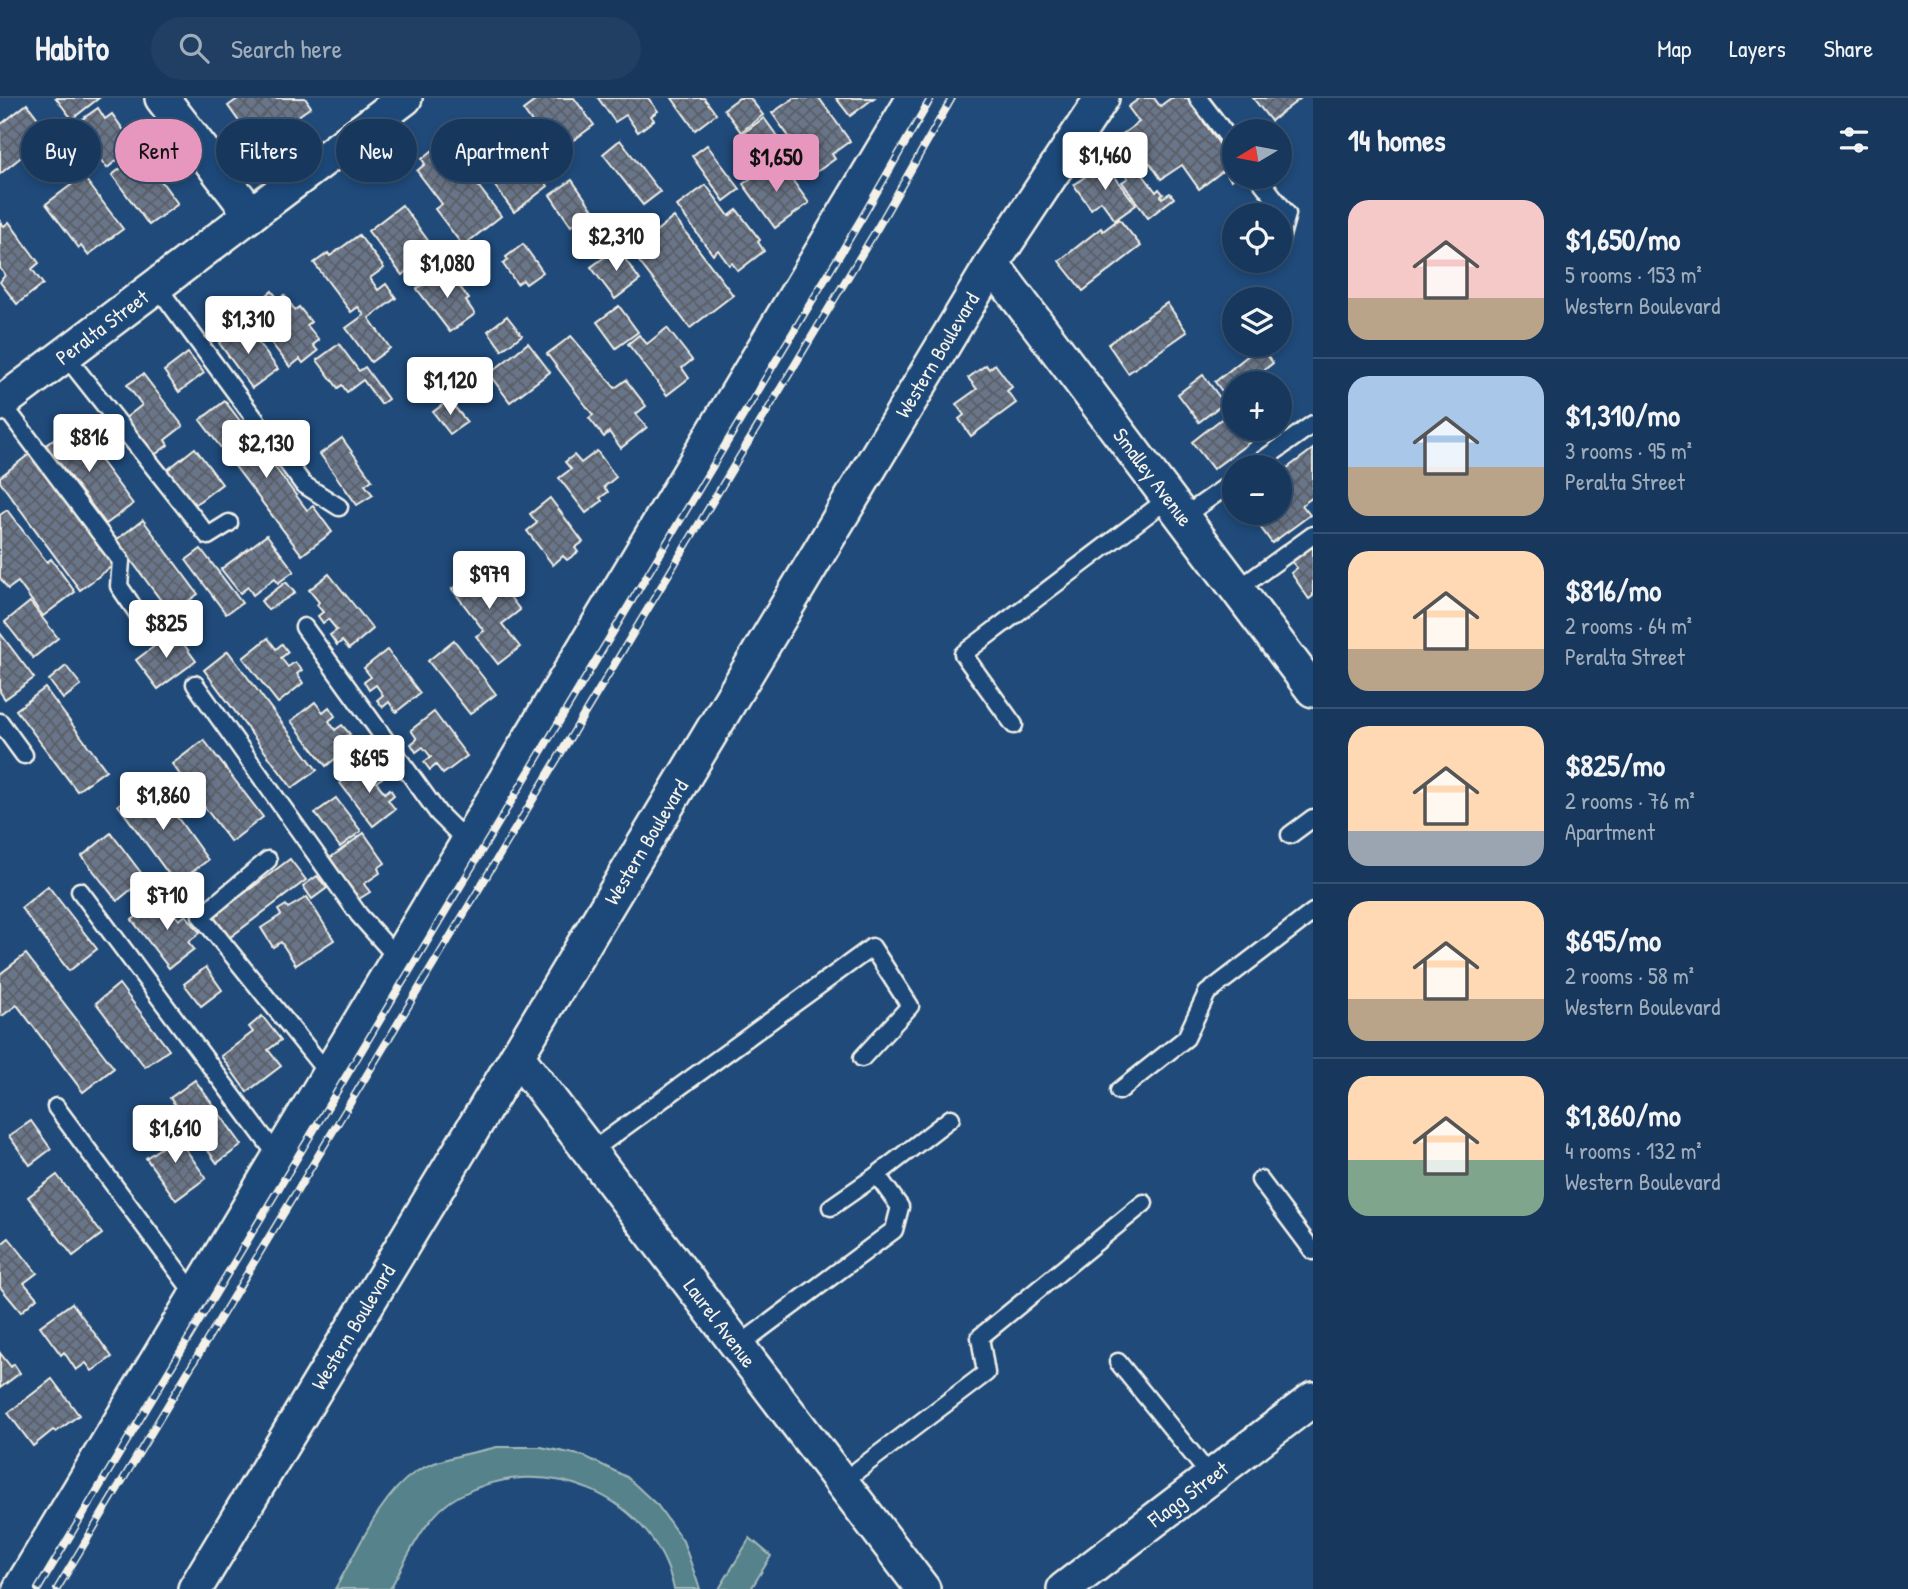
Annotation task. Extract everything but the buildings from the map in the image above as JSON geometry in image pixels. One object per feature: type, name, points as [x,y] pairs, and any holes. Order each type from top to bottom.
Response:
[{"type":"street","points":[[163,98],[251,215]]},
{"type":"street","name":"Peralta Street","points":[[1,403],[405,98]]},
{"type":"street","points":[[20,1589],[914,98]]},
{"type":"street","name":"Western Boulevard","points":[[195,1589],[992,264],[1102,98]]},
{"type":"street","name":"Smalley Avenue","points":[[992,264],[1313,690]]},
{"type":"street","name":"Laurel Avenue","points":[[517,1056],[923,1589]]},
{"type":"street","name":"Flagg Street","points":[[1064,1589],[1313,1399]]},
{"type":"lane","points":[[1198,98],[1222,129]]},
{"type":"lane","points":[[1267,189],[1278,203]]},
{"type":"lane","points":[[156,286],[303,484],[339,507]]},
{"type":"lane","points":[[65,355],[208,536],[229,523]]},
{"type":"lane","points":[[1,403],[121,561],[119,586],[147,627]]},
{"type":"lane","points":[[1270,455],[1313,424]]},
{"type":"lane","points":[[1014,725],[963,654],[1176,508],[1222,487]]},
{"type":"lane","points":[[1237,590],[1313,535]]},
{"type":"lane","points":[[304,627],[438,813],[468,843]]},
{"type":"lane","points":[[195,684],[359,915],[398,959]]},
{"type":"lane","points":[[0,722],[24,755]]},
{"type":"lane","points":[[1290,835],[1313,818]]},
{"type":"lane","points":[[268,860],[201,916],[329,1074]]},
{"type":"lane","points":[[80,891],[279,1158]]},
{"type":"lane","points":[[1119,1091],[1186,1038],[1206,993],[1313,912]]},
{"type":"lane","points":[[590,1152],[872,947],[910,1006],[862,1058]]},
{"type":"lane","points":[[56,1107],[197,1296]]},
{"type":"lane","points":[[831,1208],[951,1118]]},
{"type":"lane","points":[[738,1346],[894,1230],[900,1208],[877,1175]]},
{"type":"lane","points":[[1260,1180],[1313,1251]]},
{"type":"lane","points":[[842,1482],[986,1373],[980,1337],[1144,1203]]},
{"type":"lane","points":[[1118,1362],[1210,1477]]},
{"type":"green space","points":[[497,1447],[541,1447],[584,1456],[627,1477],[658,1506],[683,1541],[700,1589],[674,1589],[662,1556],[643,1528],[619,1506],[590,1490],[558,1480],[525,1478],[491,1483],[447,1504],[418,1537],[390,1589],[335,1589],[379,1510],[401,1483],[433,1464]]},
{"type":"green space","points":[[750,1538],[771,1556],[751,1589],[719,1589]]},
{"type":"railway","points":[[38,1589],[863,216],[931,98]]},
{"type":"railway","points":[[57,1589],[878,227],[952,98]]}]
